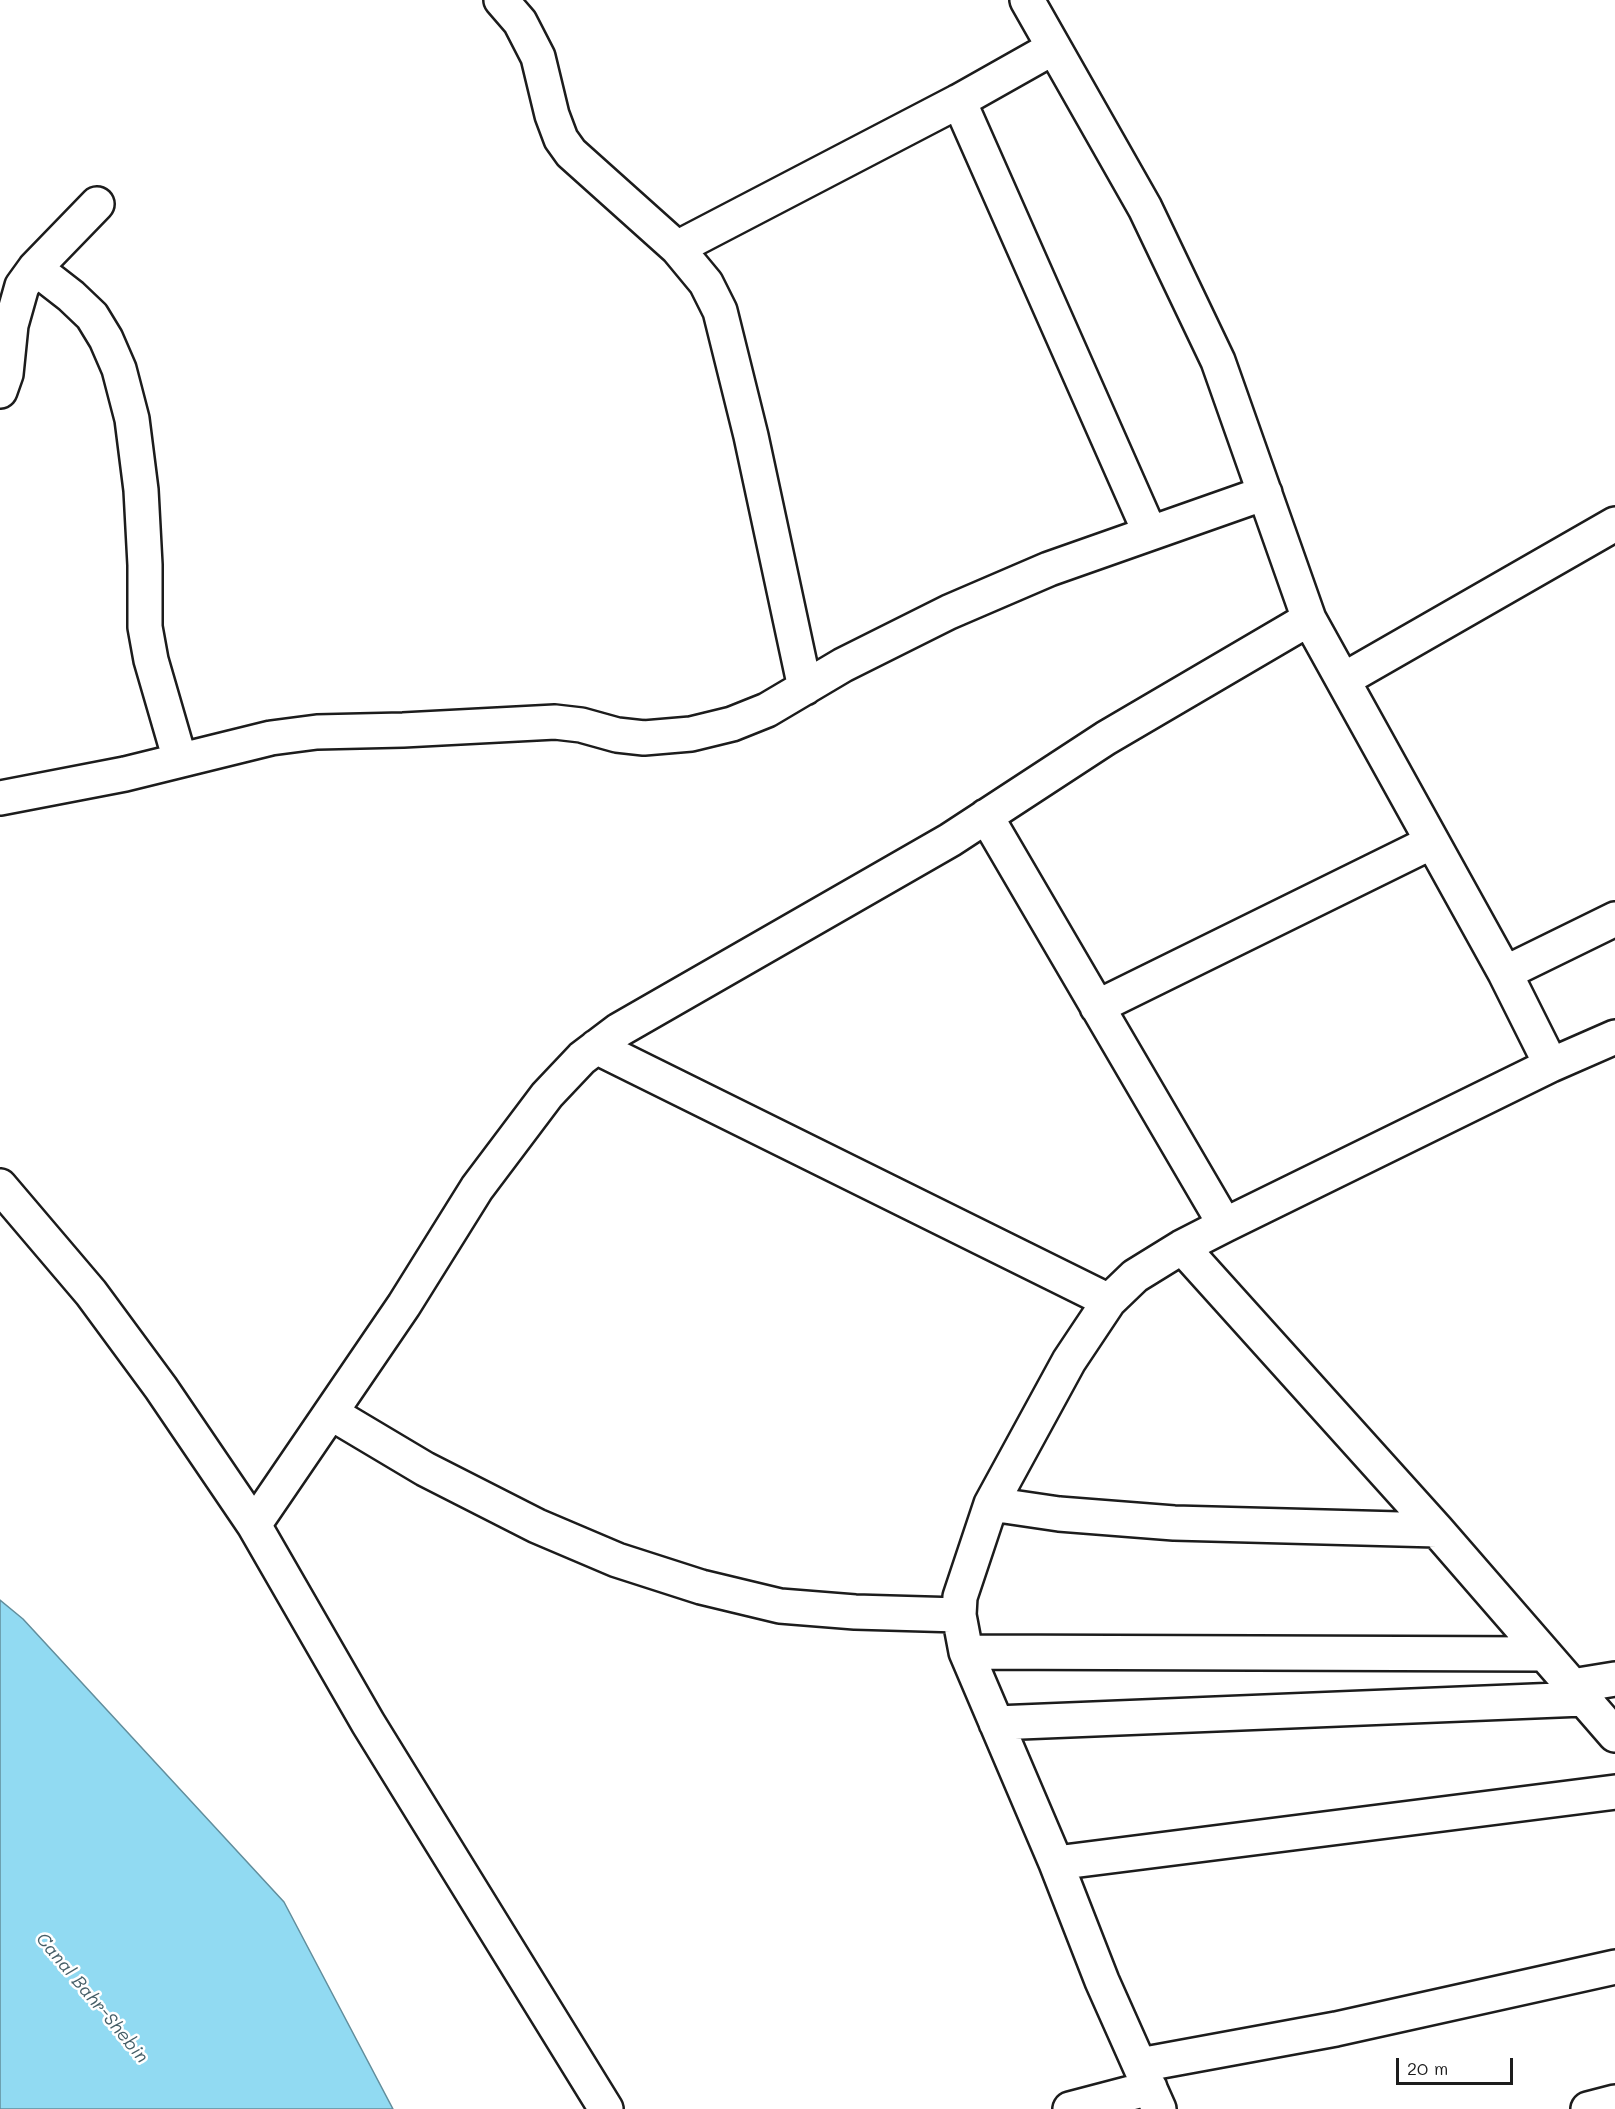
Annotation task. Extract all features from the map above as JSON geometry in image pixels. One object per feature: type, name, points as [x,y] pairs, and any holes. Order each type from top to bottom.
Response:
[{"type":"street","points":[[501,0],[520,22],[538,57],[552,115],[561,139],[571,153],[677,248],[706,283],[720,311],[805,688]]},
{"type":"street","points":[[1027,0],[1145,208],[1213,351],[1309,619],[1505,973],[1551,1065]]},
{"type":"street","points":[[677,248],[959,101],[1053,48]]},
{"type":"street","points":[[959,101],[1150,533]]},
{"type":"street","points":[[0,390],[6,374],[11,325],[21,286],[35,268],[97,204]]},
{"type":"street","points":[[35,268],[92,316],[106,339],[119,369],[132,419],[141,490],[145,627],[151,660],[180,760]]},
{"type":"street","points":[[0,798],[125,774],[272,738],[317,732],[555,722],[581,725],[617,735],[644,738],[691,734],[732,724],[767,710],[843,665],[949,612],[1049,569],[1264,493]]},
{"type":"street","points":[[1343,680],[1615,524]]},
{"type":"street","points":[[254,1525],[404,1305],[477,1188],[547,1095],[582,1058],[619,1030],[950,840],[1106,738],[1309,619]]},
{"type":"street","points":[[986,816],[1225,1225]]},
{"type":"street","points":[[1097,1007],[1432,842]]},
{"type":"street","points":[[1505,973],[1615,919]]},
{"type":"street","points":[[1150,2088],[1102,1981],[1056,1863],[966,1652],[959,1615],[960,1597],[991,1504],[1069,1361],[1109,1301],[1135,1276],[1182,1247],[1225,1225],[1551,1065],[1615,1037]]},
{"type":"street","points":[[597,1047],[1109,1301]]},
{"type":"street","points":[[0,1186],[91,1293],[140,1359],[254,1525],[368,1722],[606,2109]]},
{"type":"street","points":[[1182,1247],[1437,1530],[1615,1735]]},
{"type":"street","points":[[331,1413],[425,1470],[537,1526],[627,1564],[701,1587],[780,1606],[855,1612],[959,1615]]},
{"type":"street","points":[[991,1504],[1059,1514],[1174,1522],[1437,1530]]},
{"type":"street","points":[[966,1652],[1544,1654]]},
{"type":"street","points":[[996,1722],[1577,1692],[1615,1679]]},
{"type":"street","points":[[1056,1863],[1615,1792]]},
{"type":"street","points":[[1070,2109],[1150,2088],[1348,2027],[1615,1967]]},
{"type":"street","points":[[1588,2109],[1615,2102]]},
{"type":"water","name":"Canal Bahr-Shebin","points":[[0,1600],[23,1619],[284,1902],[393,2109],[0,2109]]}]
